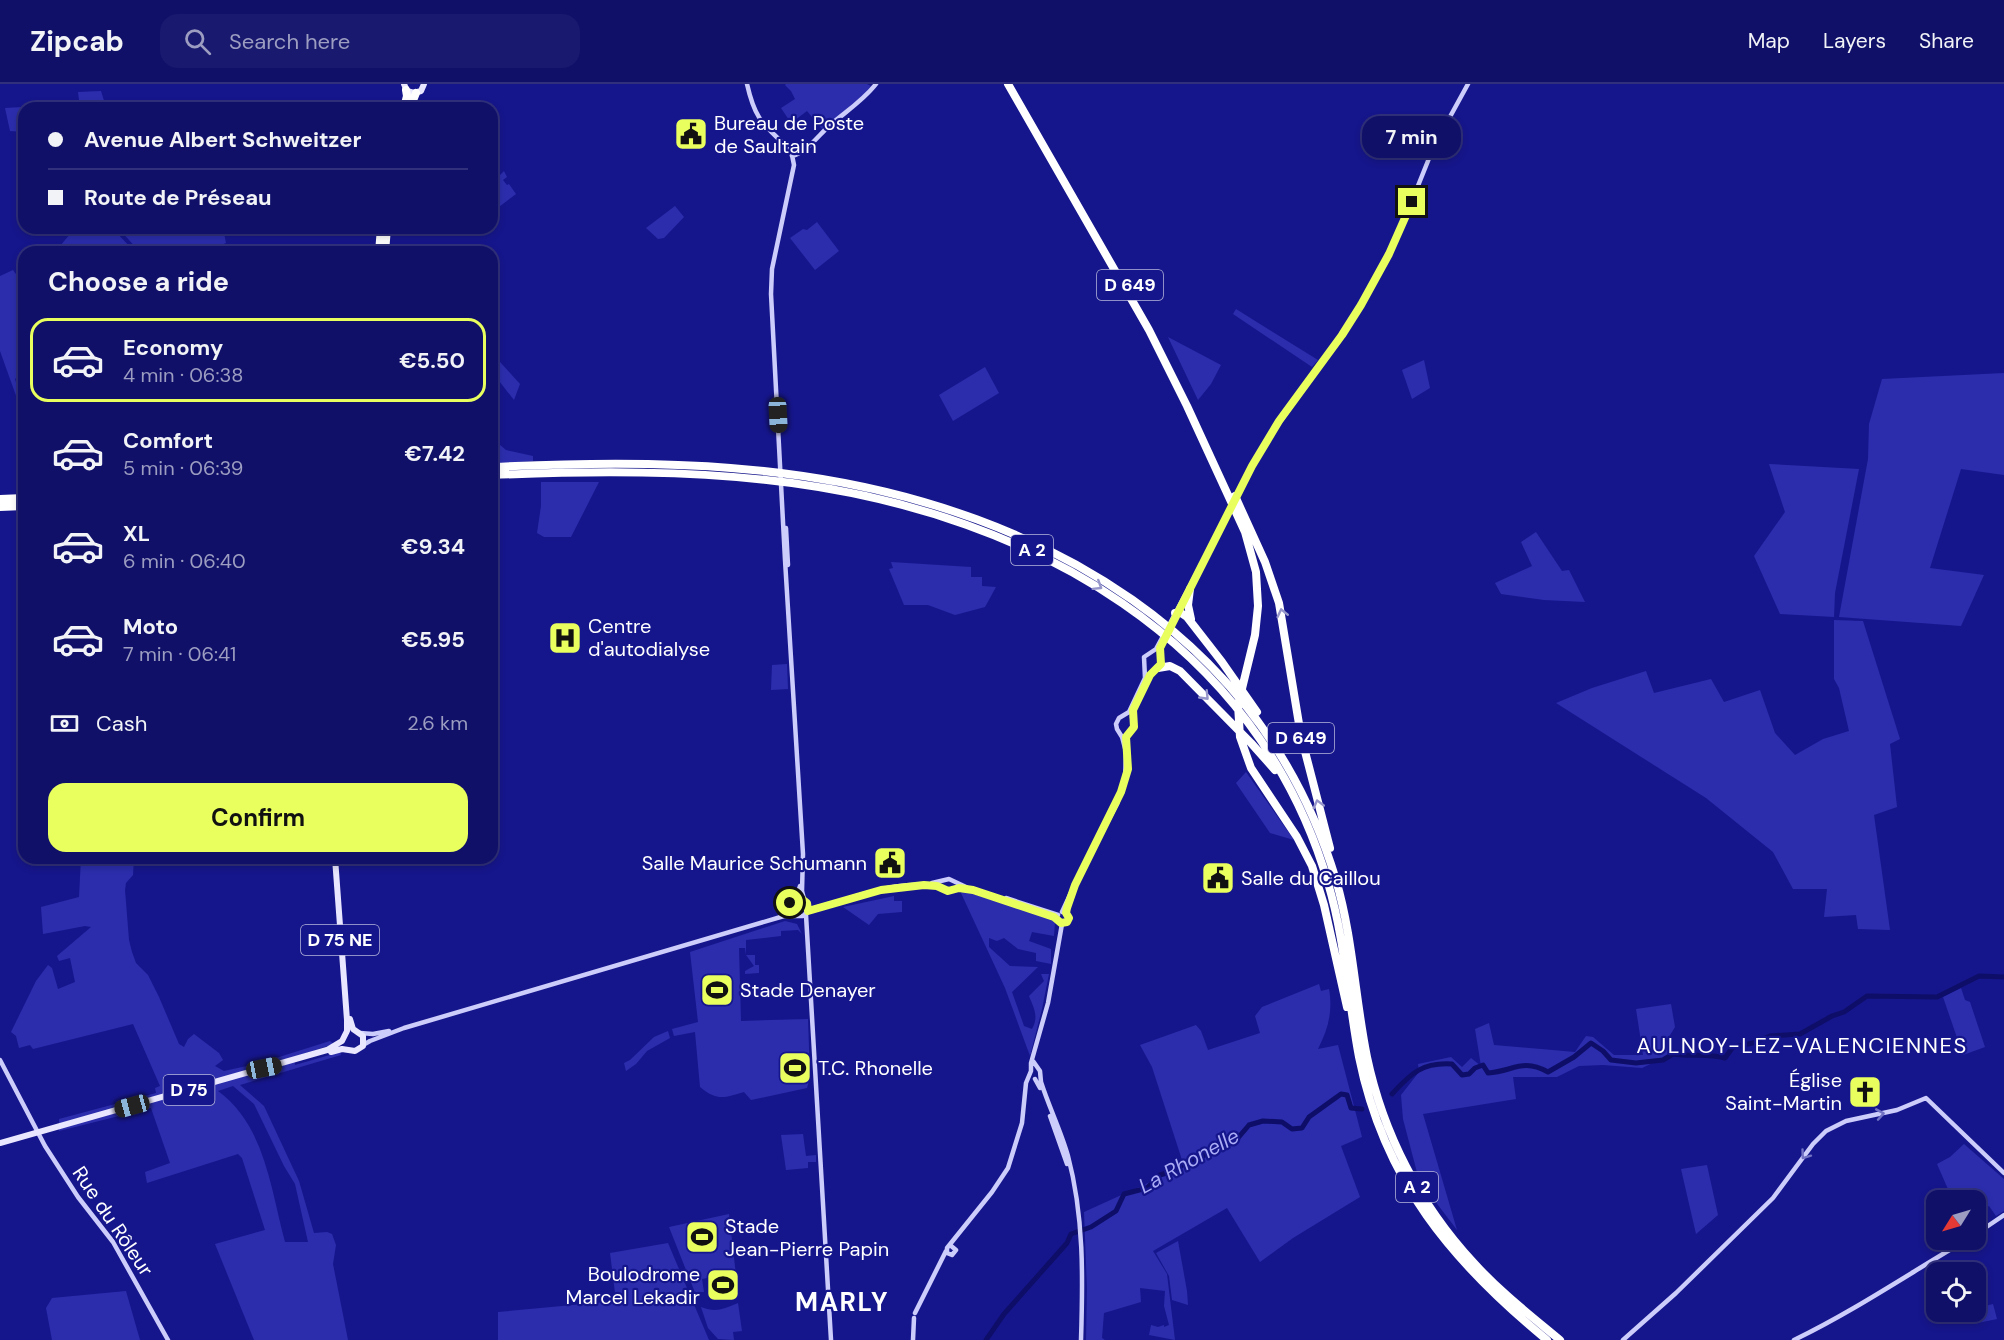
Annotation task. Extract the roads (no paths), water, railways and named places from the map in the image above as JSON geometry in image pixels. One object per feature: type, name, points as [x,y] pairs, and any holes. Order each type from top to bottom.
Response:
[{"type":"highway","name":"D 649","points":[[1008,84],[1144,320],[1269,572],[1284,626],[1302,742],[1342,902]]},
{"type":"highway","name":"D 649","points":[[1014,84],[1152,324],[1234,500],[1254,560],[1258,600],[1255,634],[1238,709],[1240,737],[1251,768],[1310,861],[1349,987]]},
{"type":"highway","points":[[405,87],[406,102]]},
{"type":"highway","points":[[412,102],[416,93]]},
{"type":"highway","name":"A 2","points":[[498,467],[648,464],[704,466],[830,481],[936,505],[1037,544],[1088,570],[1134,600],[1172,629],[1232,689],[1263,729],[1291,774],[1322,840],[1342,902],[1346,972]]},
{"type":"highway","name":"A 2","points":[[498,477],[531,474],[663,473],[798,484],[862,495],[976,527],[1022,546],[1072,571],[1117,598],[1154,625],[1196,662],[1231,700],[1262,742],[1291,791],[1308,827],[1334,902],[1362,1072],[1387,1147],[1405,1183],[1453,1253],[1481,1282],[1546,1340]]},
{"type":"highway","points":[[0,499],[18,498]]},
{"type":"highway","points":[[0,507],[18,506]]},
{"type":"highway","points":[[1190,589],[1189,614],[1205,640]]},
{"type":"highway","points":[[1175,615],[1186,616],[1205,640],[1259,716],[1281,752],[1291,774]]},
{"type":"highway","points":[[1156,669],[1172,666],[1180,671],[1260,753],[1281,779],[1308,827]]},
{"type":"highway","name":"A 2","points":[[1349,987],[1376,1093],[1391,1135],[1416,1185],[1443,1226],[1472,1261],[1511,1299],[1560,1340]]},
{"type":"main road","points":[[405,87],[411,93],[416,93],[421,91],[424,84]]},
{"type":"main road","name":"D 75 NE","points":[[336,864],[346,1001],[351,1025],[358,1032]]},
{"type":"main road","name":"D 75 NE","points":[[344,1036],[346,1001]]},
{"type":"main road","points":[[358,1032],[364,1039],[363,1045],[356,1051],[348,1050],[344,1045],[344,1036],[358,1032]]},
{"type":"main road","name":"D 75","points":[[0,1142],[332,1048],[340,1043],[344,1036]]},
{"type":"main road","name":"D 75","points":[[264,1068],[305,1060],[339,1049],[348,1050]]},
{"type":"street","points":[[747,84],[758,118],[794,158],[796,170],[788,196],[771,282],[804,863],[802,892],[807,912],[831,1340]]},
{"type":"street","points":[[794,158],[801,156],[804,150],[865,97],[876,84]]},
{"type":"street","points":[[1081,1340],[1083,1279],[1080,1224],[1072,1178],[1035,1075],[1033,1059],[1048,1006],[1061,917],[1082,869],[1116,804],[1128,766],[1126,740],[1133,728],[1133,710],[1162,662],[1161,644],[1175,615],[1257,457],[1283,416],[1342,335],[1374,283],[1399,233],[1434,146],[1468,84]]},
{"type":"street","points":[[1175,615],[1194,579]]},
{"type":"street","points":[[1125,779],[1126,754],[1116,723],[1118,718],[1130,711],[1145,678],[1144,658],[1161,644]]},
{"type":"street","points":[[1152,652],[1160,656]]},
{"type":"street","points":[[1146,667],[1156,669]]},
{"type":"street","points":[[1125,716],[1132,720]]},
{"type":"street","points":[[1119,732],[1128,734]]},
{"type":"street","points":[[774,920],[785,912],[799,889],[800,814]]},
{"type":"street","points":[[795,899],[822,904],[880,888],[949,879],[1061,917]]},
{"type":"street","points":[[944,888],[945,881]]},
{"type":"street","points":[[953,890],[954,882]]},
{"type":"street","points":[[363,1045],[404,1028],[878,890],[924,885],[944,888],[948,891],[964,889],[985,893],[1061,917]]},
{"type":"street","points":[[789,906],[803,924],[805,935],[810,1025],[814,1053]]},
{"type":"street","points":[[358,1032],[373,1034],[404,1028]]},
{"type":"street","name":"Rue du Rôleur","points":[[0,1060],[48,1151],[78,1197],[115,1244],[168,1340]]},
{"type":"street","points":[[948,1253],[947,1247],[952,1246],[1008,1168],[1022,1126],[1026,1086],[1035,1075]]},
{"type":"street","points":[[1623,1340],[1668,1301],[1745,1227],[1781,1189],[1813,1144],[1833,1126],[1897,1110],[1926,1098],[2004,1173]]},
{"type":"street","points":[[1986,1227],[2004,1215]]},
{"type":"street","points":[[913,1340],[914,1316],[940,1263],[948,1253],[955,1252],[952,1246]]},
{"type":"street","points":[[1794,1340],[1870,1300],[1949,1250]]},
{"type":"waterway","name":"La Rhonelle","points":[[1392,1094],[1405,1080],[1425,1067],[1452,1064],[1462,1075],[1469,1074],[1475,1068],[1483,1065],[1488,1073],[1524,1066],[1548,1072],[1574,1057],[1591,1043],[1611,1060],[1636,1063],[1663,1060],[1673,1054],[1725,1058],[1733,1047],[1753,1043],[1770,1036],[1800,1034],[1844,1012],[1867,996],[1937,997],[1979,976],[2004,977]]},
{"type":"waterway","name":"La Rhonelle","points":[[986,1340],[1004,1314],[1067,1243],[1071,1234],[1091,1227],[1116,1211],[1124,1194],[1147,1188],[1160,1175],[1202,1157],[1218,1144],[1238,1138],[1249,1125],[1263,1121],[1282,1122],[1292,1129],[1302,1128],[1309,1117],[1341,1094],[1347,1095],[1351,1108],[1362,1109]]},
{"type":"place","name":"Bureau de Poste de Saultain","points":[[691,134]]},
{"type":"place","name":"Centre d'autodialyse","points":[[565,638]]},
{"type":"place","name":"Salle Maurice Schumann","points":[[890,863]]},
{"type":"place","name":"Salle du Caillou","points":[[1218,878]]},
{"type":"place","name":"Stade Denayer","points":[[717,990]]},
{"type":"place","name":"T.C. Rhonelle","points":[[795,1068]]},
{"type":"place","name":"Église Saint-Martin","points":[[1865,1092]]},
{"type":"place","name":"Stade Jean-Pierre Papin","points":[[702,1237]]},
{"type":"place","name":"Boulodrome Marcel Lekadir","points":[[723,1285]]},
{"type":"district","name":"AULNOY-LEZ-VALENCIENNES","points":[[1802,1045]]},
{"type":"district","name":"MARLY","points":[[842,1302]]}]
